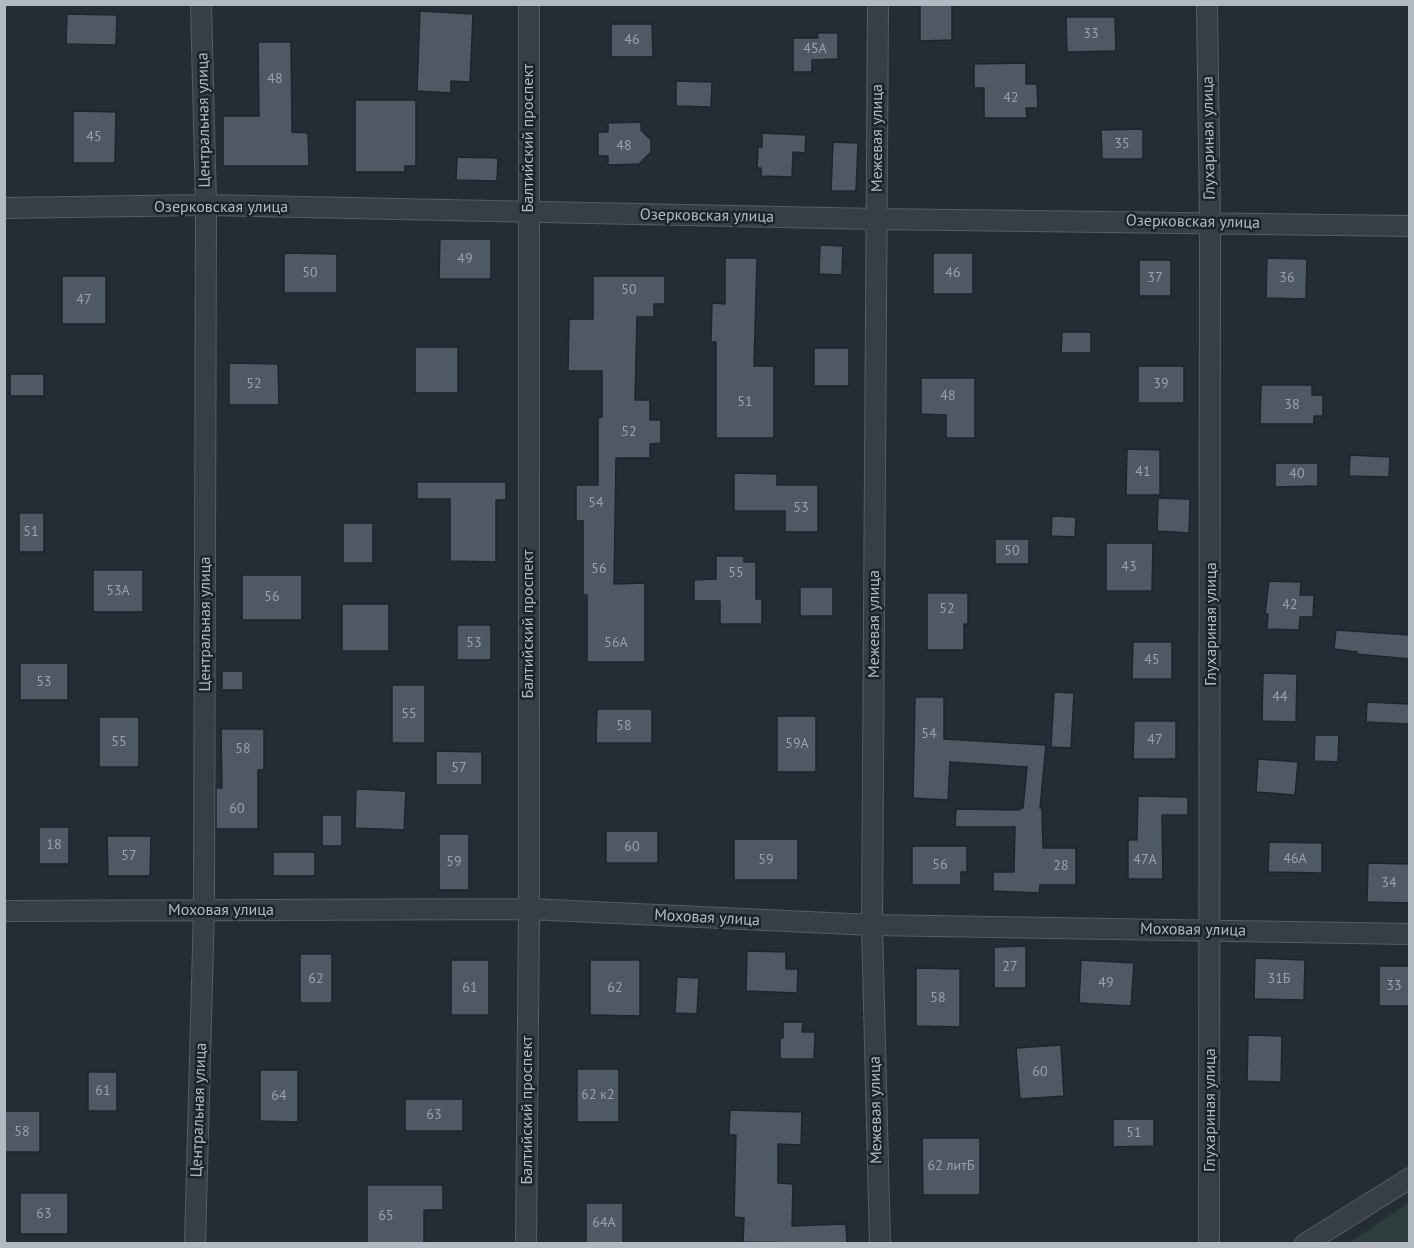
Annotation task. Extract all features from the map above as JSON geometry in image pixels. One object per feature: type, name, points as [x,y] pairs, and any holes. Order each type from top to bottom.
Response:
[{"type":"street","name":"Центральная улица","points":[[195,1244],[204,909],[206,206],[201,4]]},
{"type":"street","name":"Балтийский проспект","points":[[526,1244],[529,909],[529,4]]},
{"type":"street","name":"Межевая улица","points":[[878,4],[872,925],[880,1244]]},
{"type":"street","name":"Глухариная улица","points":[[1208,4],[1211,931],[1209,1244]]},
{"type":"street","name":"Озерковская улица","points":[[4,208],[206,206],[876,219],[1410,226]]},
{"type":"street","name":"Моховая улица","points":[[4,911],[529,909],[872,925],[1410,934]]},
{"type":"street","points":[[1305,1244],[1410,1178]]},
{"type":"shaded area","points":[[1409,1202],[1409,1243],[1349,1243]]},
{"type":"building","points":[[920,4],[952,4],[952,40],[920,41]]},
{"type":"building","points":[[420,11],[473,14],[470,82],[451,81],[451,93],[417,91]]},
{"type":"building","points":[[67,14],[117,15],[116,45],[66,44]]},
{"type":"building","points":[[1066,17],[1115,17],[1116,51],[1067,52]]},
{"type":"building","points":[[611,24],[652,24],[653,57],[611,57]]},
{"type":"building","points":[[817,33],[838,33],[838,59],[812,60],[812,72],[793,72],[793,38],[818,38]]},
{"type":"building","points":[[258,42],[291,42],[292,132],[308,133],[309,166],[223,166],[223,116],[259,116]]},
{"type":"building","points":[[1026,63],[1026,84],[1037,84],[1038,108],[1026,108],[1027,118],[984,118],[984,88],[974,88],[974,64]]},
{"type":"building","points":[[676,81],[712,82],[711,107],[676,106]]},
{"type":"building","points":[[355,100],[416,100],[416,166],[405,166],[405,172],[355,172]]},
{"type":"building","points":[[73,111],[116,112],[115,163],[73,163]]},
{"type":"building","points":[[641,122],[641,130],[651,140],[651,152],[639,164],[608,165],[608,156],[598,156],[598,132],[608,132],[608,123]]},
{"type":"building","points":[[1143,129],[1143,159],[1102,159],[1101,130]]},
{"type":"building","points":[[762,133],[806,135],[805,153],[793,152],[792,177],[761,176],[761,168],[757,168],[758,147],[762,147]]},
{"type":"building","points":[[833,142],[858,143],[856,191],[831,191]]},
{"type":"building","points":[[457,157],[498,158],[497,181],[456,180]]},
{"type":"building","points":[[440,239],[491,239],[491,279],[439,279]]},
{"type":"building","points":[[820,245],[843,246],[842,275],[819,274]]},
{"type":"building","points":[[284,253],[337,254],[337,293],[284,293]]},
{"type":"building","points":[[933,253],[973,253],[973,294],[933,294]]},
{"type":"building","points":[[725,258],[757,258],[754,366],[774,366],[774,438],[716,438],[716,342],[711,342],[712,303],[725,304]]},
{"type":"building","points":[[1267,258],[1307,259],[1306,299],[1266,298]]},
{"type":"building","points":[[1139,260],[1171,260],[1171,296],[1139,296]]},
{"type":"building","points":[[62,276],[106,276],[106,324],[62,324]]},
{"type":"building","points":[[593,276],[665,276],[665,304],[654,304],[654,317],[637,317],[635,400],[650,400],[650,420],[661,420],[661,443],[650,444],[650,458],[616,458],[614,584],[645,583],[645,662],[587,662],[587,595],[583,595],[583,521],[576,521],[576,485],[598,485],[598,418],[602,417],[602,371],[568,371],[569,319],[593,319]]},
{"type":"building","points":[[1062,332],[1091,332],[1091,353],[1061,353]]},
{"type":"building","points":[[415,347],[458,347],[458,393],[415,393]]},
{"type":"building","points":[[814,348],[849,348],[849,386],[814,386]]},
{"type":"building","points":[[229,363],[278,364],[279,405],[229,405]]},
{"type":"building","points":[[1138,366],[1184,366],[1184,403],[1138,403]]},
{"type":"building","points":[[10,374],[44,374],[44,396],[10,396]]},
{"type":"building","points":[[921,378],[975,378],[975,438],[946,438],[946,415],[921,414]]},
{"type":"building","points":[[1261,385],[1312,385],[1312,395],[1323,395],[1323,416],[1314,416],[1314,424],[1260,424]]},
{"type":"building","points":[[1127,449],[1160,450],[1160,495],[1126,495]]},
{"type":"building","points":[[1350,455],[1390,457],[1389,477],[1349,476]]},
{"type":"building","points":[[1275,463],[1318,463],[1318,486],[1275,487]]},
{"type":"building","points":[[734,473],[777,474],[777,485],[818,485],[818,532],[785,532],[785,511],[734,511]]},
{"type":"building","points":[[417,482],[506,482],[506,500],[496,500],[496,562],[450,561],[450,499],[417,499]]},
{"type":"building","points":[[1158,498],[1190,499],[1189,533],[1157,531]]},
{"type":"building","points":[[19,513],[44,513],[44,552],[19,552]]},
{"type":"building","points":[[1052,516],[1076,517],[1075,537],[1051,536]]},
{"type":"building","points":[[343,523],[373,523],[373,563],[343,563]]},
{"type":"building","points":[[995,539],[1029,539],[1029,564],[995,564]]},
{"type":"building","points":[[1106,543],[1153,543],[1152,591],[1106,591]]},
{"type":"building","points":[[716,556],[744,556],[744,562],[756,562],[756,599],[762,599],[762,624],[720,624],[720,601],[694,601],[694,580],[716,579]]},
{"type":"building","points":[[93,570],[143,570],[143,612],[93,612]]},
{"type":"building","points":[[242,575],[302,575],[302,620],[242,620]]},
{"type":"building","points":[[1269,581],[1301,582],[1300,595],[1314,595],[1313,617],[1300,617],[1299,630],[1267,629],[1268,614],[1265,614]]},
{"type":"building","points":[[800,587],[833,587],[833,616],[800,616]]},
{"type":"building","points":[[927,593],[968,593],[968,624],[964,624],[964,650],[927,650]]},
{"type":"building","points":[[342,604],[389,604],[389,651],[342,651]]},
{"type":"building","points":[[457,625],[491,625],[491,660],[457,660]]},
{"type":"building","points":[[1336,630],[1410,635],[1410,659],[1356,654],[1357,652],[1334,649]]},
{"type":"building","points":[[1133,642],[1172,642],[1172,679],[1132,679]]},
{"type":"building","points":[[20,663],[68,663],[68,700],[20,700]]},
{"type":"building","points":[[222,671],[243,671],[243,690],[222,690]]},
{"type":"building","points":[[1263,673],[1297,674],[1296,722],[1262,721]]},
{"type":"building","points":[[392,685],[425,685],[425,743],[392,743]]},
{"type":"building","points":[[1054,692],[1074,693],[1071,748],[1051,747]]},
{"type":"building","points":[[915,697],[944,697],[944,739],[1046,745],[1040,808],[1042,808],[1043,848],[1076,848],[1076,885],[1040,885],[1039,893],[993,891],[993,872],[1014,872],[1015,827],[955,827],[956,809],[1020,810],[1023,808],[1027,767],[950,762],[948,800],[913,798]]},
{"type":"building","points":[[1367,702],[1409,704],[1409,724],[1366,722]]},
{"type":"building","points":[[597,709],[652,709],[652,743],[596,743]]},
{"type":"building","points":[[777,716],[816,716],[816,772],[777,772]]},
{"type":"building","points":[[99,717],[139,717],[139,767],[99,767]]},
{"type":"building","points":[[1134,721],[1176,721],[1176,759],[1133,759]]},
{"type":"building","points":[[221,729],[264,729],[264,770],[258,770],[258,829],[216,829],[216,788],[222,788]]},
{"type":"building","points":[[1315,735],[1339,735],[1338,762],[1314,761]]},
{"type":"building","points":[[436,751],[482,752],[482,785],[436,785]]},
{"type":"building","points":[[1258,759],[1298,762],[1295,795],[1256,792]]},
{"type":"building","points":[[356,789],[406,791],[404,830],[355,828]]},
{"type":"building","points":[[1138,796],[1188,797],[1188,815],[1162,815],[1163,879],[1128,879],[1128,840],[1137,840]]},
{"type":"building","points":[[322,815],[342,815],[342,846],[322,846]]},
{"type":"building","points":[[39,827],[69,827],[69,864],[39,864]]},
{"type":"building","points":[[606,831],[658,831],[658,863],[606,863]]},
{"type":"building","points":[[439,834],[469,834],[469,890],[439,890]]},
{"type":"building","points":[[107,836],[151,836],[150,876],[108,876]]},
{"type":"building","points":[[734,839],[798,839],[798,880],[734,880]]},
{"type":"building","points":[[1269,842],[1322,843],[1322,873],[1268,872]]},
{"type":"building","points":[[912,846],[967,846],[967,872],[961,872],[961,885],[912,885]]},
{"type":"building","points":[[273,852],[315,852],[315,876],[273,876]]},
{"type":"building","points":[[1368,863],[1410,864],[1410,903],[1367,902]]},
{"type":"building","points":[[1026,946],[1026,988],[994,988],[994,947]]},
{"type":"building","points":[[747,951],[786,952],[786,969],[798,969],[797,993],[746,991]]},
{"type":"building","points":[[300,954],[332,954],[332,1003],[300,1003]]},
{"type":"building","points":[[1255,958],[1305,960],[1304,1000],[1254,999]]},
{"type":"building","points":[[451,960],[489,960],[489,1015],[451,1015]]},
{"type":"building","points":[[590,960],[640,960],[640,1016],[590,1015]]},
{"type":"building","points":[[1081,960],[1134,963],[1131,1006],[1079,1003]]},
{"type":"building","points":[[1379,966],[1410,966],[1410,1006],[1379,1006]]},
{"type":"building","points":[[916,968],[960,969],[960,1027],[916,1026]]},
{"type":"building","points":[[677,977],[699,978],[697,1014],[675,1013]]},
{"type":"building","points":[[783,1022],[803,1022],[802,1032],[815,1032],[814,1059],[780,1059]]},
{"type":"building","points":[[1248,1035],[1282,1036],[1281,1082],[1247,1081]]},
{"type":"building","points":[[1061,1045],[1064,1096],[1020,1099],[1016,1048]]},
{"type":"building","points":[[577,1069],[619,1069],[619,1122],[577,1122]]},
{"type":"building","points":[[260,1070],[298,1070],[298,1122],[260,1121]]},
{"type":"building","points":[[88,1072],[117,1072],[117,1111],[88,1111]]},
{"type":"building","points":[[405,1099],[463,1099],[463,1131],[405,1131]]},
{"type":"building","points":[[730,1110],[802,1112],[801,1145],[778,1144],[778,1183],[793,1184],[792,1226],[846,1224],[847,1244],[743,1242],[744,1218],[734,1217],[736,1135],[729,1135]]},
{"type":"building","points":[[4,1111],[40,1111],[40,1152],[4,1152]]},
{"type":"building","points":[[1113,1119],[1154,1119],[1154,1146],[1113,1147]]},
{"type":"building","points":[[922,1138],[980,1138],[980,1195],[923,1195]]},
{"type":"building","points":[[367,1185],[443,1185],[443,1210],[424,1210],[424,1244],[367,1244]]},
{"type":"building","points":[[20,1193],[68,1193],[68,1234],[20,1234]]},
{"type":"building","points":[[586,1203],[623,1203],[623,1244],[586,1244]]}]
